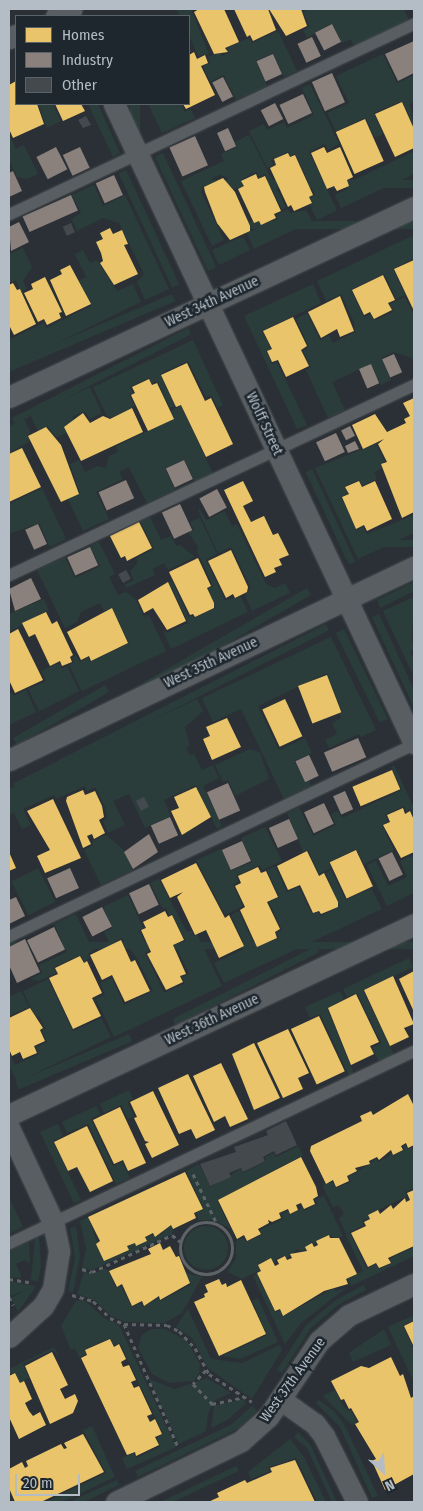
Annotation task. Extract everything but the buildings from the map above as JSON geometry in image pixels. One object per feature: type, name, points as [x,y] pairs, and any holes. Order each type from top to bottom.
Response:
[{"type":"street","name":"Wolff Street","points":[[114,105],[414,744]]},
{"type":"street","name":"West 34th Avenue","points":[[9,397],[414,207]]},
{"type":"street","name":"West 35th Avenue","points":[[9,760],[414,567]]},
{"type":"street","name":"West 36th Avenue","points":[[9,1115],[414,924]]},
{"type":"street","points":[[9,1128],[53,1222],[59,1251],[53,1289],[43,1306],[9,1337]]},
{"type":"street","name":"West 37th Avenue","points":[[116,1502],[241,1441],[268,1417],[319,1341],[349,1315],[414,1284]]},
{"type":"street","points":[[280,1399],[315,1424],[324,1436],[357,1502]]},
{"type":"lane","points":[[9,214],[414,23]]},
{"type":"lane","points":[[9,576],[414,384]]},
{"type":"lane","points":[[9,936],[414,744]]},
{"type":"lane","points":[[9,1243],[414,1052]]},
{"type":"path","points":[[186,1160],[217,1225],[228,1235],[232,1250],[227,1265],[214,1273],[191,1270],[182,1258],[181,1242],[195,1225],[217,1225]]},
{"type":"path","points":[[82,1268],[92,1272],[172,1235],[181,1242]]},
{"type":"path","points":[[53,1289],[93,1302],[110,1318],[124,1324],[167,1325],[179,1331],[195,1348],[206,1370],[220,1382],[252,1402]]},
{"type":"path","points":[[124,1324],[178,1447]]},
{"type":"path","points":[[206,1370],[193,1384],[212,1404],[245,1396]]},
{"type":"shaded area","points":[[176,9],[191,9],[209,54],[198,56],[190,37],[190,15],[179,15]]},
{"type":"shaded area","points":[[309,9],[404,9],[409,20],[354,46],[351,39],[342,43],[332,23],[307,38],[303,30],[310,27],[303,12]]},
{"type":"shaded area","points":[[278,31],[297,71],[284,77],[273,53],[256,61],[267,86],[236,100],[224,75],[210,82],[203,66],[210,63],[208,57],[220,52],[222,56],[229,53],[227,48],[249,38],[252,43]]},
{"type":"shaded area","points":[[383,54],[397,83],[414,75],[414,102],[410,104],[414,126],[402,101],[374,113],[383,134],[375,138],[365,118],[336,131],[327,113],[349,103],[336,76]]},
{"type":"shaded area","points":[[310,84],[339,144],[328,150],[325,144],[309,152],[337,210],[317,220],[310,205],[313,203],[310,198],[315,195],[295,154],[290,156],[288,152],[271,160],[273,165],[267,168],[249,131],[264,124],[267,130],[284,122],[287,128],[314,115],[302,88]]},
{"type":"shaded area","points":[[38,105],[53,105],[61,121],[47,128]]},
{"type":"shaded area","points":[[88,105],[98,105],[120,153],[113,157]]},
{"type":"shaded area","points":[[130,105],[140,105],[140,144],[130,144]]},
{"type":"shaded area","points":[[148,105],[182,105],[185,112],[191,109],[195,118],[162,133]]},
{"type":"shaded area","points":[[9,134],[16,149],[24,145],[38,174],[27,179],[17,177],[9,159]]},
{"type":"shaded area","points":[[249,135],[286,207],[282,210],[265,174],[259,177],[256,172],[240,180],[242,185],[232,190],[227,177],[219,175],[203,184],[201,192],[224,240],[212,246],[181,181],[224,161],[221,154],[237,147],[235,142]]},
{"type":"shaded area","points":[[414,151],[414,174],[341,208],[335,195],[352,187],[350,182]]},
{"type":"shaded area","points":[[163,153],[216,267],[208,271],[155,157]]},
{"type":"shaded area","points":[[126,170],[179,284],[172,288],[119,173]]},
{"type":"shaded area","points":[[203,180],[414,180],[414,188],[203,188]]},
{"type":"shaded area","points":[[94,185],[103,206],[125,195],[169,289],[145,300],[137,282],[144,274],[119,223],[103,218],[77,231],[72,220],[66,223],[81,213],[72,195]]},
{"type":"shaded area","points":[[288,209],[290,213],[306,210],[312,221],[254,249],[247,233],[278,219],[276,215]]},
{"type":"shaded area","points":[[220,221],[414,221],[414,229],[220,229]]},
{"type":"shaded area","points":[[414,235],[414,258],[393,269],[405,295],[396,299],[384,274],[351,290],[364,317],[371,314],[374,321],[393,312],[390,304],[405,297],[414,315],[414,359],[394,352],[381,358],[391,380],[381,385],[371,364],[332,382],[345,410],[328,418],[306,370],[311,367],[303,351],[309,347],[296,319],[307,313],[320,340],[329,335],[333,343],[355,332],[354,322],[341,294],[326,301],[317,281]]},
{"type":"shaded area","points":[[239,238],[244,238],[250,250],[219,265],[212,250]]},
{"type":"shaded area","points":[[23,248],[32,267],[23,281],[27,289],[21,292],[16,280],[9,283],[9,254]]},
{"type":"shaded area","points":[[83,250],[90,263],[97,260],[117,291],[133,284],[141,302],[9,366],[10,339],[44,323],[46,328],[91,306],[79,280],[86,277],[75,254]]},
{"type":"shaded area","points":[[313,284],[321,303],[262,331],[271,349],[266,351],[272,364],[277,362],[307,425],[297,429],[244,316]]},
{"type":"shaded area","points":[[172,294],[175,301],[9,372],[9,363]]},
{"type":"shaded area","points":[[188,328],[191,334],[15,424],[12,418]]},
{"type":"shaded area","points":[[193,340],[223,405],[218,408],[211,395],[206,397],[188,361],[160,374],[175,406],[170,408],[157,381],[152,383],[149,378],[130,387],[133,393],[129,395],[135,406],[111,418],[107,416],[93,387]]},
{"type":"shaded area","points":[[90,387],[102,413],[90,419],[84,411],[72,417],[74,421],[64,426],[67,433],[56,437],[47,426],[38,431],[30,415]]},
{"type":"shaded area","points":[[181,405],[213,474],[195,482],[184,459],[165,469],[175,490],[147,503],[129,467],[119,472],[123,479],[96,492],[109,519],[83,531],[68,499],[80,493],[70,464],[79,460],[85,472],[97,466],[106,468],[109,456],[118,452],[116,446],[174,419],[170,411]]},
{"type":"shaded area","points":[[24,419],[31,433],[27,435],[30,441],[9,453],[9,426]]},
{"type":"shaded area","points":[[376,444],[385,462],[380,464],[382,468],[374,472],[377,479],[362,486],[359,480],[345,486],[348,493],[341,497],[357,530],[363,527],[367,534],[414,515],[414,533],[358,559],[315,468]]},
{"type":"shaded area","points":[[312,469],[355,561],[349,564],[306,472]]},
{"type":"shaded area","points":[[42,488],[66,539],[50,547],[39,523],[9,534],[9,504]]},
{"type":"shaded area","points":[[200,509],[206,520],[225,511],[232,526],[237,524],[266,584],[275,588],[285,583],[290,593],[252,611],[245,595],[251,588],[231,547],[218,553],[198,510]]},
{"type":"shaded area","points":[[150,517],[161,540],[171,536],[176,546],[180,545],[195,557],[168,570],[164,563],[152,569],[155,575],[126,588],[124,585],[134,580],[130,572],[138,562],[136,558],[154,549],[140,521]]},
{"type":"shaded area","points":[[200,518],[217,554],[206,560],[225,600],[241,597],[248,612],[171,649],[162,629],[166,633],[188,623],[169,582],[172,581],[189,617],[192,615],[194,618],[215,608],[208,589],[213,586],[197,551],[198,547],[188,532],[194,530],[190,522]]},
{"type":"shaded area","points":[[353,540],[414,540],[414,547],[353,547]]},
{"type":"shaded area","points":[[99,542],[115,574],[109,577],[118,595],[126,592],[136,600],[144,617],[149,615],[166,651],[82,691],[69,665],[74,662],[72,658],[76,655],[80,662],[88,658],[90,662],[129,643],[112,608],[104,611],[100,603],[81,612],[77,622],[65,628],[37,570],[65,557],[75,578],[100,566],[90,546]]},
{"type":"shaded area","points":[[414,582],[414,591],[380,608],[377,600]]},
{"type":"shaded area","points":[[307,588],[311,595],[126,702],[122,695]]},
{"type":"shaded area","points":[[414,597],[412,640],[414,649],[410,651],[414,660],[412,673],[383,611]]},
{"type":"shaded area","points":[[44,599],[49,610],[9,632],[9,614]]},
{"type":"shaded area","points":[[379,614],[414,690],[414,708],[372,617]]},
{"type":"shaded area","points":[[326,624],[329,630],[16,790],[13,783]]},
{"type":"shaded area","points":[[344,629],[388,719],[380,723],[336,633]]},
{"type":"shaded area","points":[[331,637],[376,730],[361,737],[359,734],[329,748],[325,740],[337,734],[332,723],[341,718],[339,714],[342,712],[327,673],[258,706],[279,750],[305,738],[312,753],[294,761],[305,783],[309,781],[311,786],[284,799],[241,709],[213,722],[202,698]]},
{"type":"shaded area","points":[[59,663],[62,669],[67,666],[79,691],[39,711],[28,689],[46,681],[41,671]]},
{"type":"shaded area","points":[[105,685],[109,692],[17,745],[13,738]]},
{"type":"shaded area","points":[[26,690],[36,712],[9,725],[9,694],[12,693],[14,696]]},
{"type":"shaded area","points":[[197,699],[203,711],[185,727],[190,746],[186,748],[190,756],[194,754],[202,770],[213,765],[219,778],[203,786],[222,826],[217,829],[196,785],[164,800],[171,816],[145,828],[129,794],[113,801],[125,825],[108,833],[103,821],[107,818],[105,807],[95,787],[87,791],[85,786],[56,799],[54,795],[23,809],[31,825],[22,829],[14,813],[9,815],[9,789]]},
{"type":"shaded area","points":[[250,749],[260,752],[269,779],[235,796],[228,780],[223,782],[215,765]]},
{"type":"shaded area","points":[[394,765],[414,808],[414,816],[411,809],[406,811],[404,806],[385,815],[388,822],[382,825],[394,850],[364,864],[356,849],[329,862],[331,868],[319,874],[308,850],[303,852],[287,813],[299,807],[313,836],[336,825],[331,814],[338,811],[342,818],[402,790],[391,767]]},
{"type":"shaded area","points":[[265,827],[282,861],[262,870],[260,865],[236,876],[238,882],[233,885],[243,906],[225,915],[196,860],[221,849],[231,871],[252,862],[241,838]]},
{"type":"shaded area","points":[[106,835],[123,849],[133,870],[101,885],[84,850],[93,845],[92,841]]},
{"type":"shaded area","points":[[414,855],[414,893],[387,906],[367,865],[376,861],[388,886],[407,877],[400,861]]},
{"type":"shaded area","points":[[275,866],[287,892],[299,887],[312,914],[318,912],[321,916],[339,907],[326,873],[331,870],[346,900],[371,888],[382,909],[224,983],[214,963],[246,948],[231,915],[239,911],[256,949],[279,938],[277,933],[282,930],[269,902],[279,897],[267,870]]},
{"type":"shaded area","points":[[38,868],[55,902],[29,915],[11,882]]},
{"type":"shaded area","points":[[159,879],[187,932],[191,930],[194,936],[197,934],[222,986],[114,1037],[96,999],[105,995],[100,983],[112,978],[124,1005],[153,991],[136,957],[122,938],[110,944],[104,932],[113,928],[103,907],[128,895],[143,928],[139,930],[149,951],[145,953],[164,993],[185,983],[182,977],[189,974],[176,947],[186,942],[172,914],[169,915],[166,908],[163,909],[150,883]]},
{"type":"shaded area","points":[[76,914],[93,951],[88,954],[90,958],[84,961],[81,955],[54,967],[56,973],[39,981],[30,979],[42,973],[39,965],[67,952],[54,924]]},
{"type":"shaded area","points":[[9,942],[414,942],[414,949],[9,949]]},
{"type":"shaded area","points":[[316,946],[319,952],[176,1025],[173,1019]]},
{"type":"shaded area","points":[[409,958],[413,967],[363,990],[394,1055],[379,1062],[372,1048],[381,1043],[357,993],[347,997],[343,989]]},
{"type":"shaded area","points":[[48,979],[73,1031],[101,1018],[111,1037],[17,1082],[9,1065],[9,1052],[15,1065],[39,1054],[36,1047],[47,1042],[42,1030],[45,1028],[39,1016],[35,1017],[23,991]]},
{"type":"shaded area","points":[[21,991],[29,1007],[9,1016],[9,997]]},
{"type":"shaded area","points":[[340,991],[344,999],[327,1008],[354,1074],[349,1076],[320,1014],[310,1018],[305,1007]]},
{"type":"shaded area","points":[[129,1034],[132,1041],[19,1089],[16,1082]]},
{"type":"shaded area","points":[[129,1090],[133,1099],[127,1102],[134,1116],[128,1119],[121,1105],[104,1113],[100,1104]]},
{"type":"shaded area","points":[[96,1106],[100,1114],[91,1119],[113,1166],[122,1162],[130,1178],[116,1184],[88,1124],[67,1133],[62,1122]]},
{"type":"shaded area","points":[[58,1124],[63,1136],[53,1141],[81,1200],[74,1203],[40,1132]]},
{"type":"shaded area","points":[[406,1145],[408,1149],[414,1147],[414,1188],[405,1192],[407,1196],[368,1215],[369,1218],[362,1221],[364,1225],[346,1234],[339,1219],[344,1213],[338,1205],[333,1207],[322,1185],[333,1182],[336,1188],[351,1182],[348,1176],[358,1172],[357,1169],[361,1170],[376,1159],[378,1162],[389,1156],[391,1152],[393,1156],[404,1150],[403,1146]]},
{"type":"shaded area","points":[[298,1146],[303,1155],[217,1201],[231,1229],[214,1220],[199,1220],[196,1213],[204,1209],[186,1171],[199,1164],[210,1187],[241,1169],[243,1173],[266,1161],[265,1157],[274,1153],[276,1157]]},
{"type":"shaded area","points":[[324,1196],[343,1236],[337,1239],[329,1235],[300,1252],[298,1249],[287,1258],[285,1255],[276,1259],[274,1264],[271,1258],[258,1264],[261,1270],[242,1279],[227,1272],[236,1259],[236,1241],[243,1238],[246,1242],[262,1235],[260,1230],[283,1219],[281,1214],[288,1211],[290,1215],[300,1210],[301,1205],[304,1211],[317,1204],[316,1199]]},
{"type":"shaded area","points":[[9,1197],[23,1227],[9,1234]]},
{"type":"shaded area","points":[[88,1217],[104,1261],[128,1250],[127,1247],[135,1243],[136,1246],[147,1241],[146,1237],[154,1234],[155,1237],[164,1233],[163,1230],[171,1225],[173,1230],[172,1234],[92,1270],[82,1268],[86,1249],[80,1221]]},
{"type":"shaded area","points":[[202,1226],[210,1226],[222,1232],[228,1248],[222,1264],[210,1270],[202,1270],[190,1264],[184,1252],[184,1244],[190,1232]]},
{"type":"shaded area","points":[[76,1227],[80,1256],[73,1293],[68,1291],[75,1258],[70,1228]]},
{"type":"shaded area","points":[[350,1233],[367,1269],[376,1264],[379,1269],[391,1263],[389,1259],[414,1247],[414,1256],[351,1286],[348,1279],[363,1271],[346,1235]]},
{"type":"shaded area","points":[[39,1236],[41,1266],[38,1282],[31,1280],[35,1238]]},
{"type":"shaded area","points":[[29,1242],[30,1264],[25,1260],[16,1264],[22,1278],[9,1277],[9,1251]]},
{"type":"shaded area","points":[[104,1269],[108,1270],[116,1288],[121,1286],[132,1307],[141,1303],[143,1307],[158,1298],[160,1301],[191,1285],[186,1273],[202,1277],[182,1313],[164,1323],[126,1322],[111,1316],[95,1300],[77,1294],[84,1272],[93,1274]]},
{"type":"shaded area","points":[[257,1274],[275,1312],[280,1310],[283,1316],[334,1288],[336,1291],[347,1287],[301,1323],[285,1344],[253,1276]]},
{"type":"shaded area","points":[[9,1282],[36,1286],[18,1312],[11,1298],[25,1290],[10,1296]]},
{"type":"shaded area","points":[[364,1285],[366,1290],[338,1305],[311,1328],[282,1373],[277,1370],[306,1325],[336,1300]]},
{"type":"shaded area","points":[[258,1298],[278,1342],[240,1359],[222,1356],[267,1335],[252,1301]]},
{"type":"shaded area","points":[[84,1300],[104,1318],[119,1325],[176,1447],[127,1469],[122,1458],[134,1453],[136,1458],[160,1447],[157,1438],[163,1434],[120,1343],[114,1345],[110,1338],[84,1350],[86,1354],[79,1357],[75,1348],[71,1350],[61,1326],[76,1301]]},
{"type":"shaded area","points":[[188,1309],[211,1359],[242,1363],[280,1345],[282,1350],[252,1399],[208,1368],[192,1338],[176,1327]]},
{"type":"shaded area","points":[[414,1315],[414,1320],[403,1326],[414,1349],[414,1382],[388,1327]]},
{"type":"shaded area","points":[[151,1329],[165,1329],[187,1341],[200,1364],[199,1373],[194,1381],[169,1383],[152,1374],[138,1348],[142,1335]]},
{"type":"shaded area","points":[[384,1329],[391,1345],[353,1362],[349,1353]]},
{"type":"shaded area","points":[[54,1347],[60,1358],[53,1350],[23,1364],[29,1378],[20,1382],[15,1372],[9,1375],[9,1369]]},
{"type":"shaded area","points":[[207,1378],[231,1393],[215,1400],[208,1414],[206,1431],[179,1444],[149,1379],[175,1389]]},
{"type":"shaded area","points":[[335,1390],[348,1411],[351,1410],[357,1422],[352,1425],[323,1396]]},
{"type":"shaded area","points":[[243,1399],[246,1403],[229,1419],[211,1428],[214,1406]]},
{"type":"shaded area","points":[[319,1400],[334,1411],[344,1424],[378,1496],[372,1498],[340,1427],[316,1403]]},
{"type":"shaded area","points":[[252,1406],[257,1411],[239,1428],[138,1477],[135,1471],[232,1424]]},
{"type":"shaded area","points":[[92,1426],[115,1477],[62,1502],[46,1502],[106,1473],[83,1430]]},
{"type":"shaded area","points":[[298,1432],[310,1444],[337,1502],[332,1502],[307,1448],[294,1437]]},
{"type":"shaded area","points":[[290,1439],[304,1457],[326,1502],[317,1502],[296,1458],[268,1467],[270,1471],[251,1479],[248,1472]]},
{"type":"shaded area","points":[[236,1466],[239,1471],[173,1502],[160,1502]]},
{"type":"shaded area","points":[[117,1480],[119,1485],[84,1502],[69,1502]]}]
